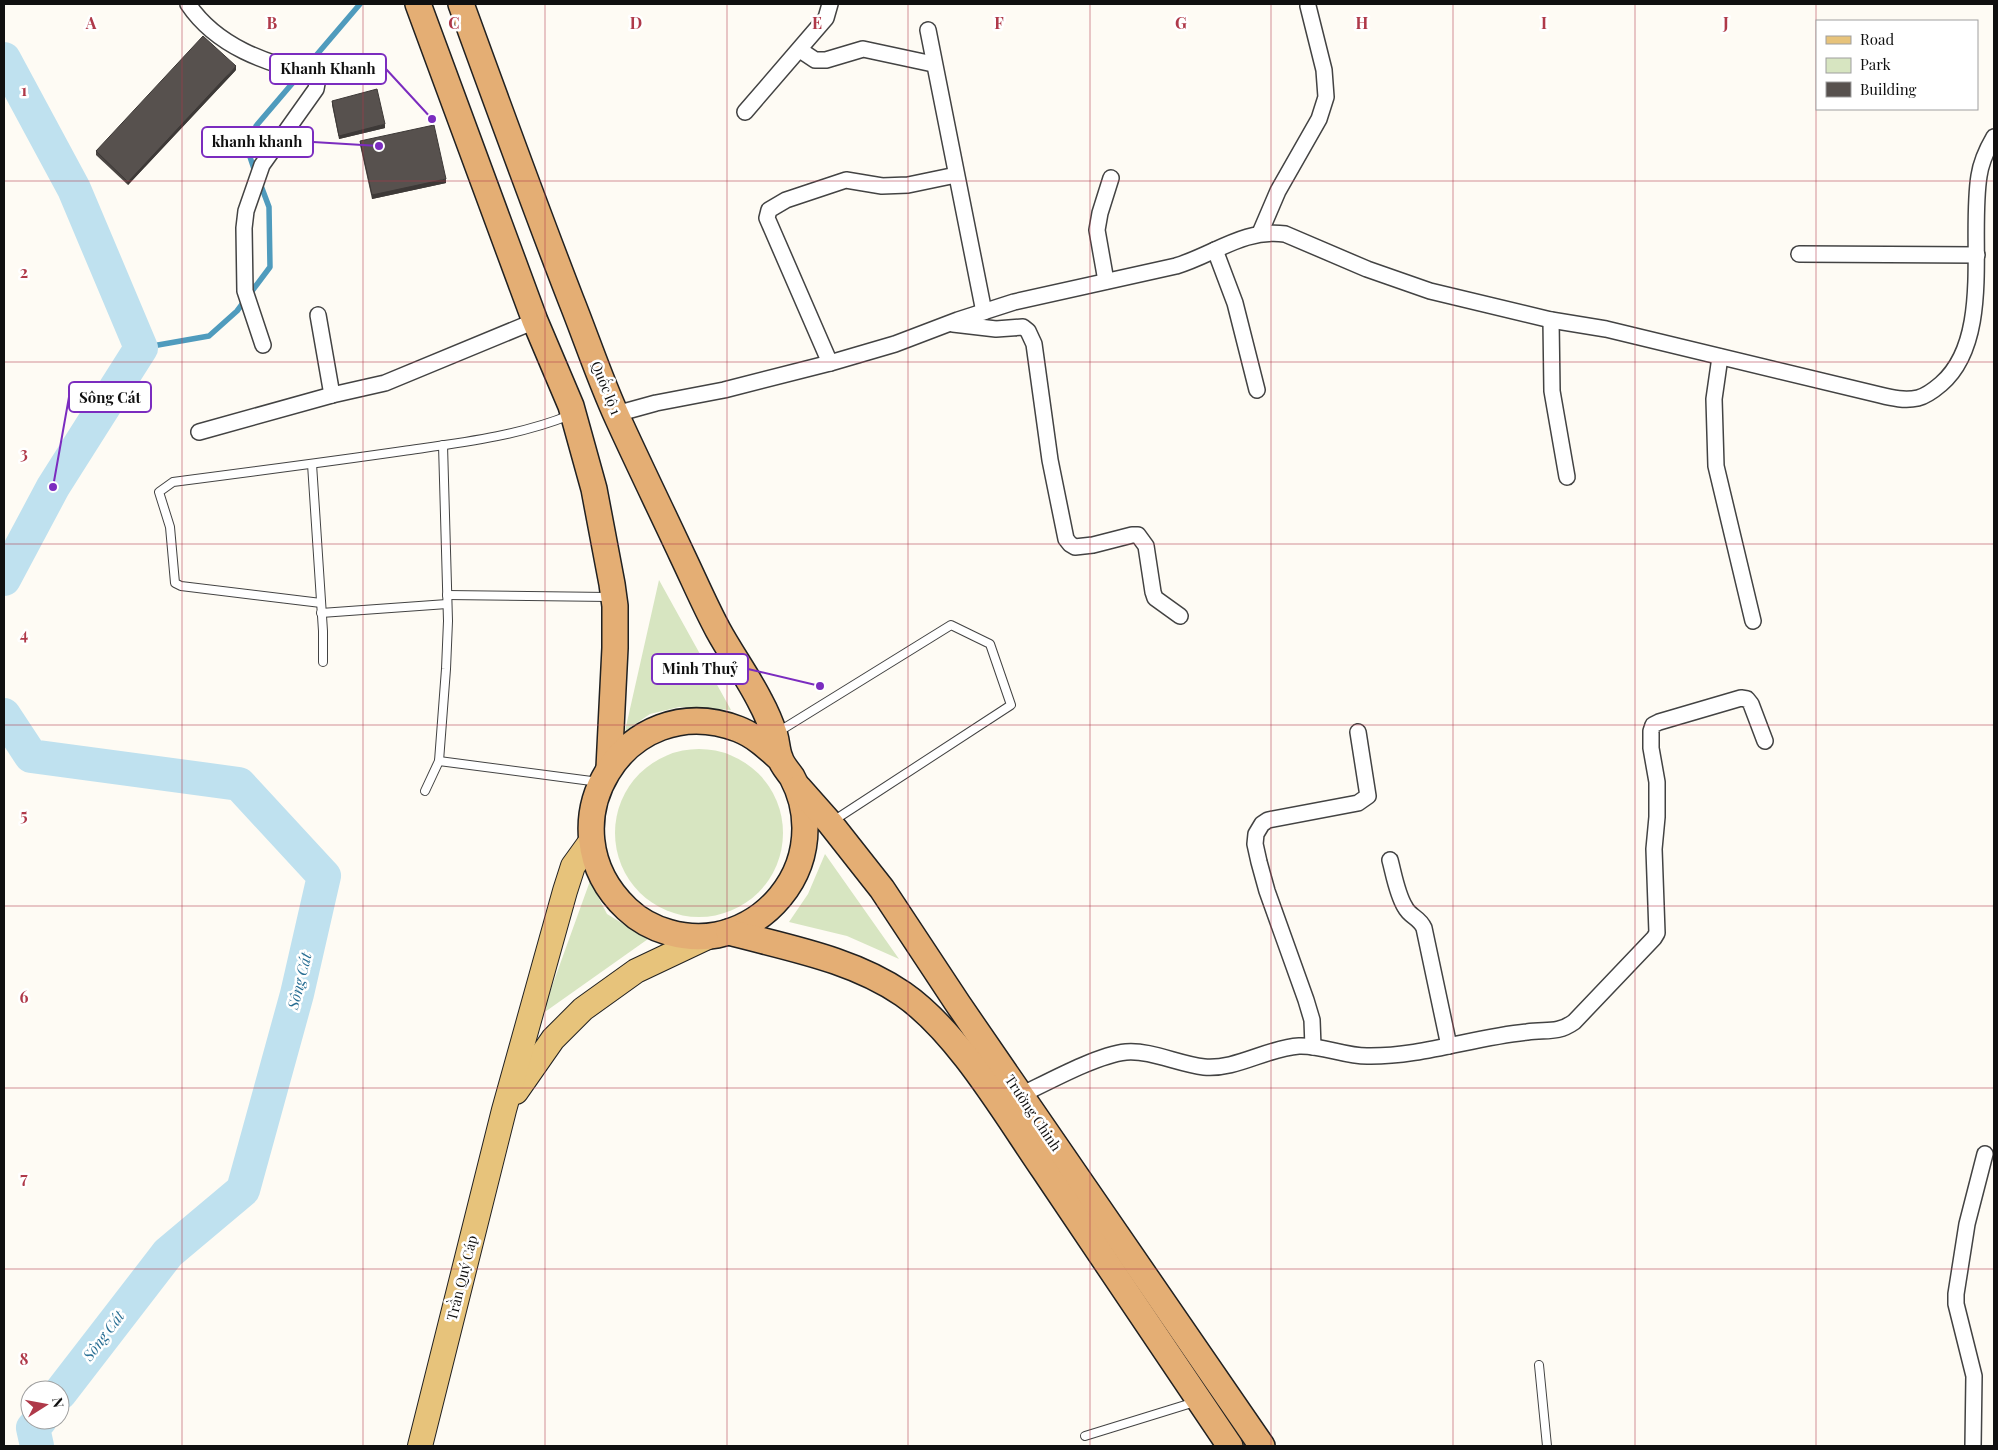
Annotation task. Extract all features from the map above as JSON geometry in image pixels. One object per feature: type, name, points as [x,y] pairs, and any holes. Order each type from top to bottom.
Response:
[{"type":"highway","points":[[418,4],[535,321],[574,414],[594,488],[614,597],[615,648],[604,775],[592,811],[591,841],[595,862],[604,881],[616,899],[631,914],[648,925],[668,933],[689,936],[720,934],[748,924],[765,914],[791,883],[804,845],[805,825],[802,805],[796,785],[780,759],[762,742],[741,730],[717,722],[692,721],[668,725],[645,734],[625,749],[604,775]]},
{"type":"highway","name":"Quốc lộ 1","points":[[460,4],[546,237],[616,414],[718,630],[760,700],[775,735],[780,759]]},
{"type":"highway","name":"Trường Chinh","points":[[796,785],[830,823],[882,889],[1262,1446]]},
{"type":"highway","name":"Trường Chinh","points":[[720,934],[789,947],[837,962],[875,978],[919,1006],[944,1031],[985,1084],[1230,1446]]},
{"type":"main road","name":"Trần Quý Cáp","points":[[420,1446],[504,1110],[573,866],[591,841]]},
{"type":"main road","name":"Trần Quý Cáp","points":[[504,1110],[553,1039],[583,1009],[636,971],[720,934]]},
{"type":"street","points":[[188,4],[209,28],[224,41],[275,65],[314,75],[318,78],[316,89],[262,165],[246,211],[244,228],[245,291],[263,345]]},
{"type":"street","points":[[746,112],[826,18],[830,4]]},
{"type":"street","points":[[1260,233],[1278,191],[1319,119],[1326,97],[1324,70],[1308,6]]},
{"type":"street","points":[[928,30],[933,64],[984,312]]},
{"type":"street","points":[[800,50],[815,60],[826,60],[863,49],[933,64]]},
{"type":"street","points":[[616,414],[656,402],[724,390],[830,363],[895,344],[949,323],[1014,302],[1106,280],[1176,266],[1248,236],[1272,232],[1285,234],[1367,269],[1430,291],[1551,320],[1606,329],[1880,395],[1908,399],[1919,398],[1929,394],[1952,375],[1961,359],[1968,340],[1977,255],[1979,173],[1994,137]]},
{"type":"street","points":[[830,363],[767,218],[769,210],[786,200],[846,180],[882,186],[908,185],[956,175]]},
{"type":"street","points":[[1106,280],[1097,230],[1100,213],[1111,178]]},
{"type":"street","points":[[1216,250],[1235,303],[1257,390]]},
{"type":"street","points":[[1799,254],[1977,255]]},
{"type":"street","points":[[318,315],[332,395]]},
{"type":"street","points":[[1551,320],[1552,391],[1567,477]]},
{"type":"street","points":[[199,432],[332,395],[385,383],[535,321]]},
{"type":"street","points":[[949,323],[996,329],[1023,327],[1028,331],[1034,344],[1050,460],[1066,539],[1070,544],[1082,547],[1138,535],[1146,546],[1152,592],[1155,598],[1180,616]]},
{"type":"street","points":[[1720,357],[1714,399],[1716,466],[1753,621]]},
{"type":"street","points":[[1021,1095],[1102,1058],[1126,1052],[1138,1052],[1205,1067],[1225,1065],[1299,1046],[1376,1056],[1449,1046],[1528,1032],[1557,1031],[1566,1028],[1574,1022],[1657,933],[1654,848],[1657,817],[1656,782],[1651,748],[1653,725],[1741,698],[1747,699],[1751,704],[1765,741]]},
{"type":"street","points":[[1313,1047],[1312,1020],[1265,884],[1255,844],[1256,834],[1262,824],[1268,820],[1358,803],[1368,796],[1358,732]]},
{"type":"street","points":[[1390,860],[1404,906],[1410,914],[1420,921],[1424,928],[1449,1046]]},
{"type":"street","points":[[1973,1446],[1975,1381],[1956,1304],[1956,1294],[1967,1224],[1985,1154]]},
{"type":"lane","points":[[321,602],[180,586],[176,583],[170,527],[159,492],[173,482],[443,446],[530,429],[550,424],[574,414]]},
{"type":"lane","points":[[425,791],[440,761],[446,669],[447,600],[443,446]]},
{"type":"lane","points":[[312,464],[323,662]]},
{"type":"lane","points":[[321,613],[447,600],[614,597]]},
{"type":"lane","points":[[775,735],[951,625],[990,644],[1011,704],[830,823]]},
{"type":"lane","points":[[440,761],[604,775]]},
{"type":"lane","points":[[1540,1365],[1547,1446]]},
{"type":"lane","points":[[1085,1436],[1199,1401]]},
{"type":"green space","points":[[659,580],[731,710],[679,707],[650,714],[625,731]]},
{"type":"green space","points":[[699,749],[723,753],[739,759],[764,780],[773,793],[779,809],[783,833],[779,857],[773,873],[752,898],[739,907],[723,913],[699,917],[675,913],[659,907],[634,886],[625,873],[619,857],[615,833],[619,809],[625,793],[646,768],[659,759],[675,753]]},
{"type":"green space","points":[[825,854],[899,959],[847,936],[789,922],[808,894]]},
{"type":"green space","points":[[590,881],[607,914],[648,939],[542,1014]]},
{"type":"building","points":[[203,36],[236,66],[128,182],[96,151]]},
{"type":"building","points":[[377,89],[385,124],[339,136],[332,101]]},
{"type":"building","points":[[434,125],[446,179],[372,195],[360,141]]},
{"type":"waterway","points":[[255,172],[250,157],[256,126],[360,4]]},
{"type":"waterway","name":"Sông Cát","points":[[4,59],[74,189],[141,348],[53,487],[4,579]]},
{"type":"waterway","points":[[141,348],[209,336],[237,311],[270,267],[269,207],[260,183]]},
{"type":"waterway","name":"Sông Cát","points":[[4,715],[31,756],[239,784],[324,876],[297,994],[243,1190],[168,1253],[70,1380]]},
{"type":"waterway","name":"Sông Cát","points":[[33,1430],[37,1446]]},
{"type":"place","name":"Khanh Khanh","points":[[432,119]]},
{"type":"place","name":"khanh khanh","points":[[379,146]]},
{"type":"place","name":"Sông Cát","points":[[53,487]]},
{"type":"place","name":"Minh Thuỷ","points":[[820,686]]}]
